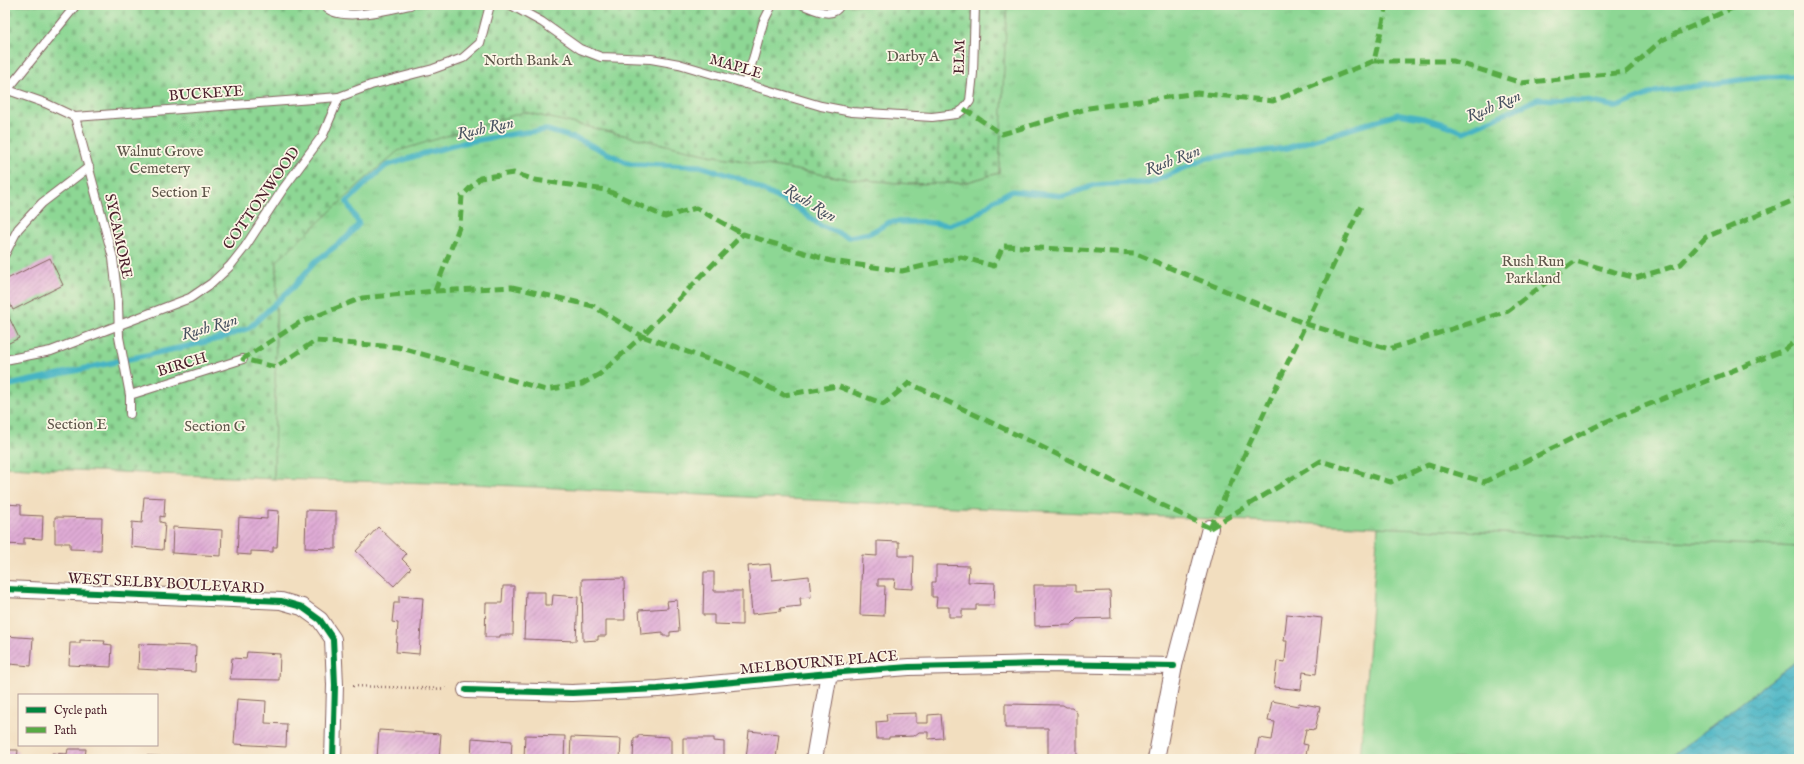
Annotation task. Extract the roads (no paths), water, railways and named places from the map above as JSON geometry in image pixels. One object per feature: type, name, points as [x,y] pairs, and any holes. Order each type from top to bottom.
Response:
[{"type":"street","points":[[1156,759],[1174,666],[1210,528]]},
{"type":"street","name":"WEST SELBY BOULEVARD","points":[[5,589],[281,601],[302,607],[320,620],[333,640],[335,685],[333,759]]},
{"type":"street","name":"MELBOURNE PLACE","points":[[466,690],[572,693],[643,690],[909,667],[1032,665],[1174,666]]},
{"type":"street","points":[[814,759],[829,673]]},
{"type":"lane","points":[[75,117],[45,103],[7,89],[76,5]]},
{"type":"lane","points":[[325,6],[340,14],[358,14],[410,5]]},
{"type":"lane","points":[[339,97],[371,85],[433,69],[463,58],[480,43],[490,5]]},
{"type":"lane","name":"MAPLE","points":[[511,5],[542,22],[580,49],[601,57],[651,59],[679,64],[821,106],[852,112],[946,117],[957,114],[964,109]]},
{"type":"lane","points":[[745,84],[763,23],[772,5]]},
{"type":"lane","points":[[803,5],[828,13],[834,12],[840,5]]},
{"type":"lane","name":"ELM","points":[[964,109],[970,101],[972,87],[975,5]]},
{"type":"lane","name":"BUCKEYE","points":[[75,117],[339,97]]},
{"type":"lane","name":"COTTONWOOD","points":[[5,360],[51,351],[190,298],[212,283],[230,266],[245,247],[283,189],[323,135],[339,97]]},
{"type":"lane","name":"SYCAMORE","points":[[75,117],[112,258],[118,303],[119,337],[130,395],[130,414]]},
{"type":"lane","points":[[5,254],[18,229],[42,203],[89,167]]},
{"type":"lane","name":"BIRCH","points":[[130,395],[243,359]]},
{"type":"water","points":[[1799,659],[1799,759],[1668,759]]},
{"type":"waterway","name":"Rush Run","points":[[5,386],[188,346],[221,338],[249,328],[294,286],[315,262],[346,238],[359,224],[347,202],[386,166],[422,154],[467,142],[519,133],[547,130],[580,140],[630,164],[700,166],[743,180],[798,208],[821,226],[849,237],[870,233],[890,222],[923,222],[950,225],[976,215],[993,201],[1011,191],[1064,196],[1095,185],[1150,183],[1207,158],[1287,148],[1399,114],[1422,118],[1447,125],[1463,132],[1538,99],[1587,101],[1617,107],[1655,92],[1760,77],[1799,76]]},
{"type":"park label","name":"Darby A","points":[[913,56]]},
{"type":"park label","name":"North Bank A","points":[[528,60]]},
{"type":"park label","name":"Walnut Grove Cemetery","points":[[160,160]]},
{"type":"park label","name":"Section F","points":[[181,192]]},
{"type":"park label","name":"Rush Run Parkland","points":[[1533,270]]},
{"type":"park label","name":"Section E","points":[[77,424]]},
{"type":"park label","name":"Section G","points":[[215,426]]}]
